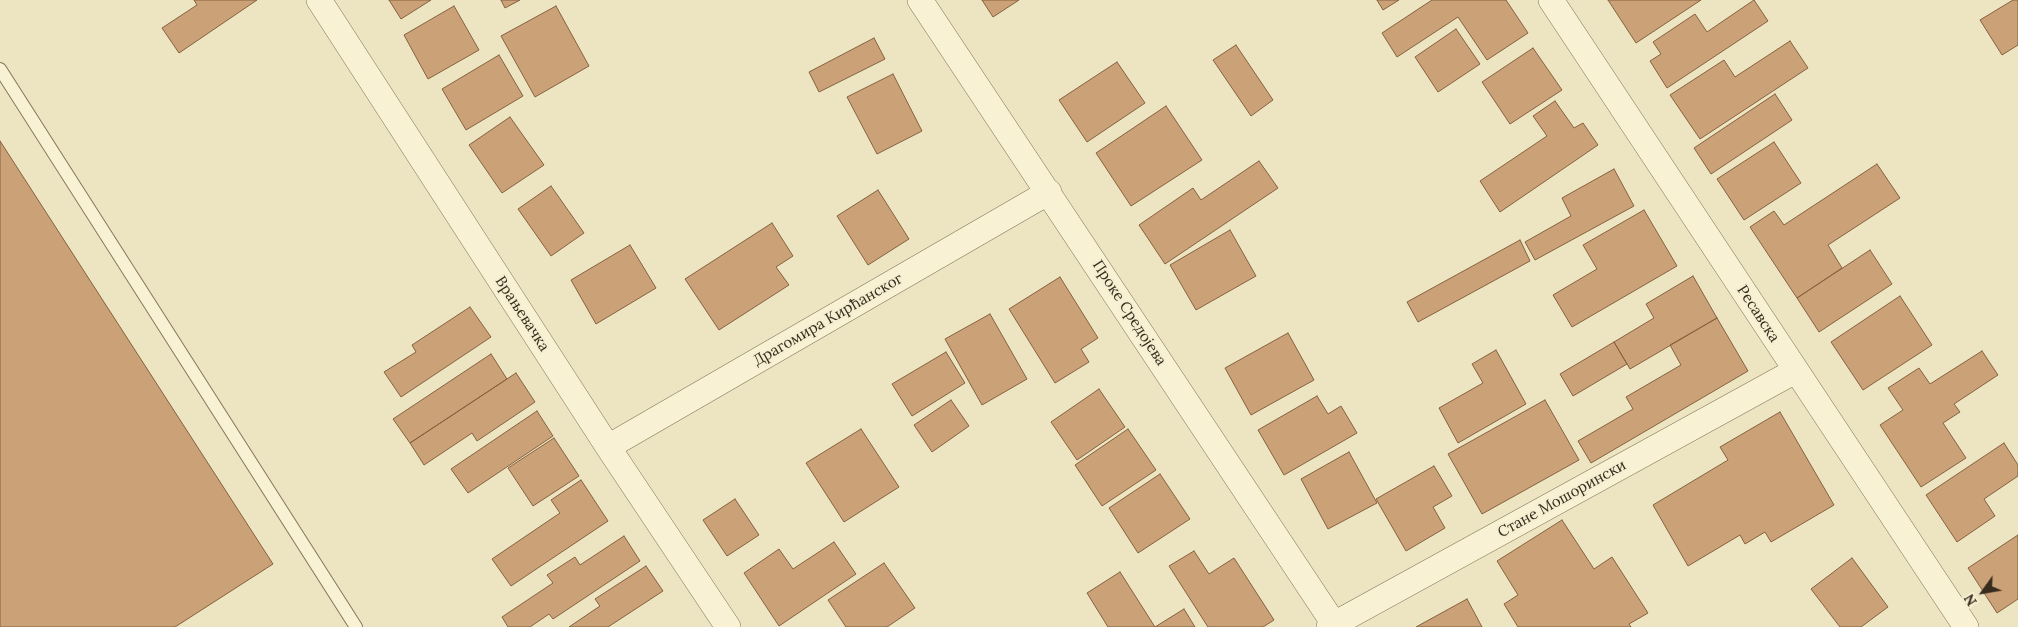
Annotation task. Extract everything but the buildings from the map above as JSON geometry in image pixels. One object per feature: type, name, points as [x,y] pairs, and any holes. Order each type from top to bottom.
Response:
[{"type":"street","name":"Врањевачка","points":[[319,0],[608,447],[728,627]]},
{"type":"street","name":"Проке Средојева","points":[[920,0],[1049,192],[1333,626]]},
{"type":"street","name":"Ресавска","points":[[1551,0],[1966,627]]},
{"type":"street","name":"Драгомира Кирћанског","points":[[608,447],[1049,192]]},
{"type":"street","name":"Стане Мошорински","points":[[1333,626],[1796,371]]},
{"type":"lane","points":[[0,69],[356,627]]}]
